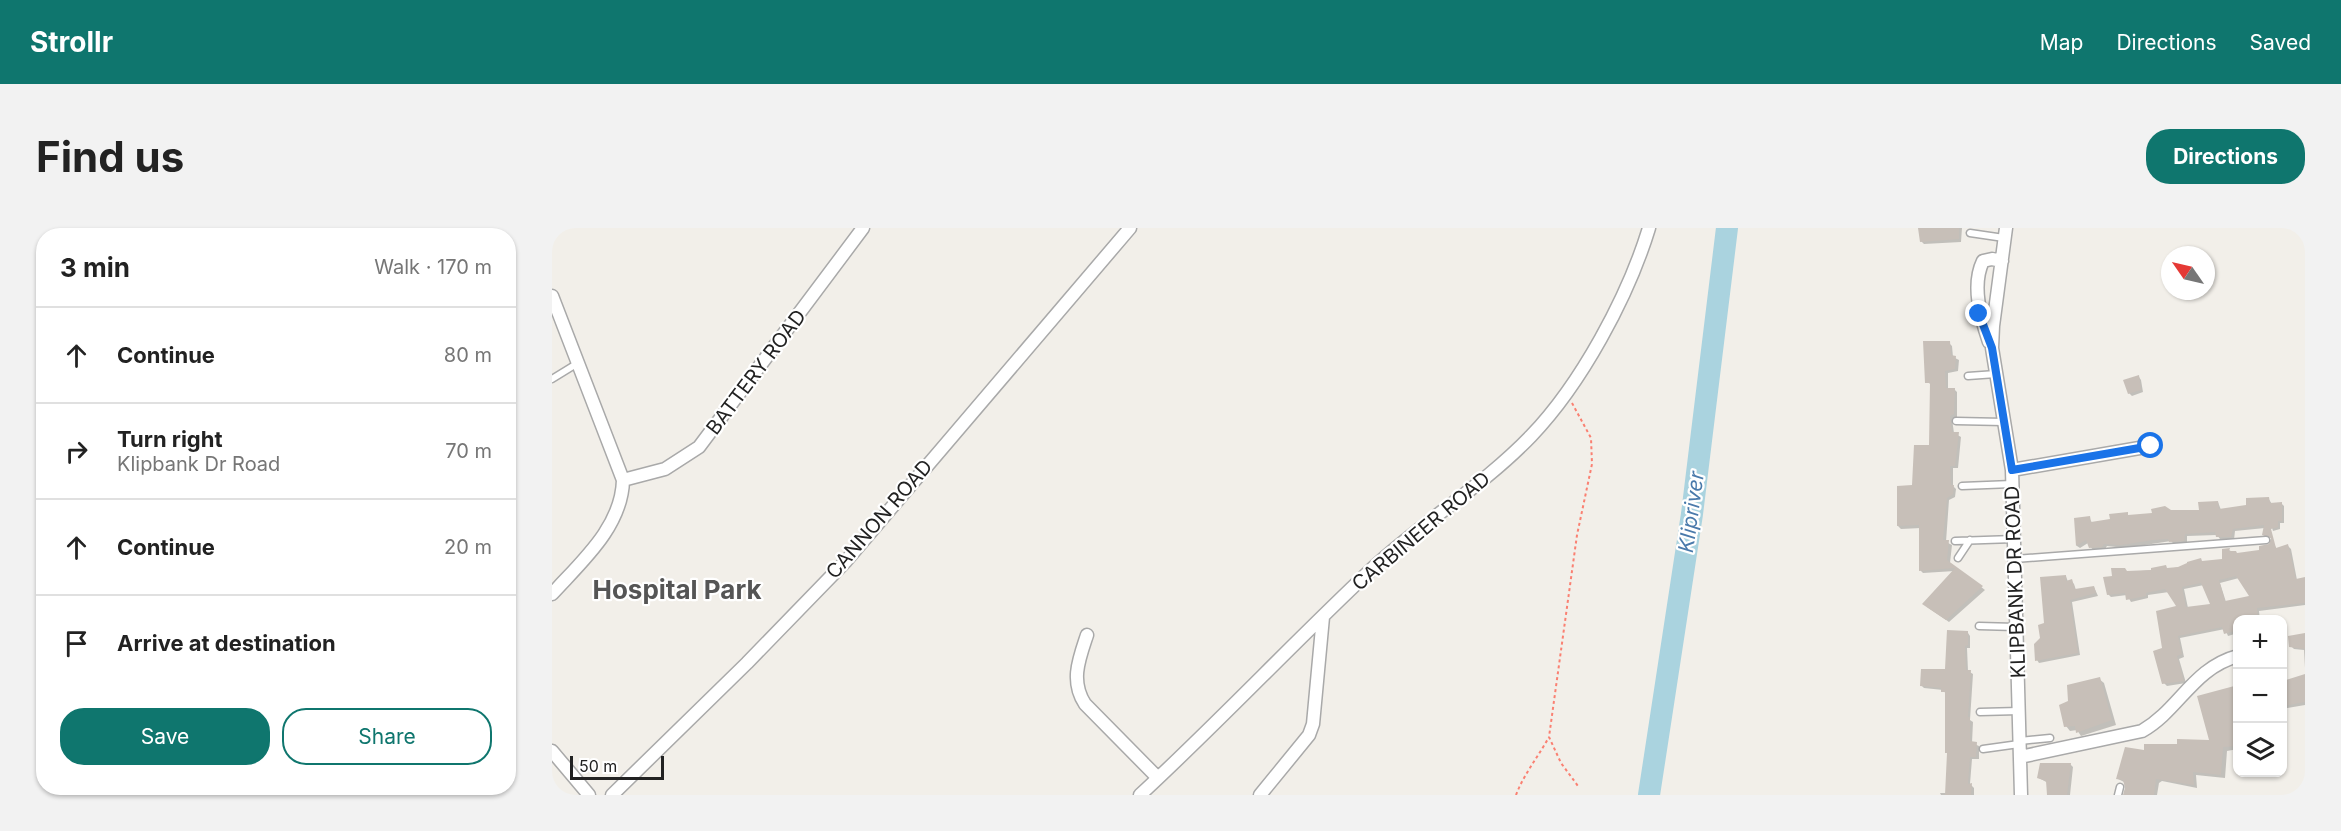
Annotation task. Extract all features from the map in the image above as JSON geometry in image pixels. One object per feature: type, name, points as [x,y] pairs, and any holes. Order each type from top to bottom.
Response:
[{"type":"street","name":"BATTERY ROAD","points":[[623,480],[664,469],[699,447],[863,228]]},
{"type":"street","name":"CANNON ROAD","points":[[612,795],[747,663],[846,561],[1130,228]]},
{"type":"street","name":"CARBINEER ROAD","points":[[1140,795],[1376,566],[1530,437],[1566,393],[1584,366],[1630,279],[1649,228]]},
{"type":"street","name":"KLIPBANK DR ROAD","points":[[2005,233],[1992,348],[2012,470],[2020,795]]},
{"type":"street","points":[[1992,348],[1979,314],[1978,282],[1983,261],[1992,259],[2002,261]]},
{"type":"street","points":[[552,296],[623,480],[623,492],[613,520],[589,554],[552,594]]},
{"type":"street","points":[[2012,470],[2151,446]]},
{"type":"street","points":[[1260,795],[1311,730],[1315,716],[1323,617]]},
{"type":"street","points":[[1087,635],[1077,670],[1078,693],[1085,704],[1158,778]]},
{"type":"street","points":[[2020,747],[2142,731],[2156,722],[2204,672],[2219,662],[2233,658]]},
{"type":"street","points":[[552,751],[589,795]]},
{"type":"lane","points":[[1970,233],[2005,233]]},
{"type":"lane","points":[[552,379],[578,363]]},
{"type":"lane","points":[[1968,376],[1996,374]]},
{"type":"lane","points":[[1956,421],[2004,422]]},
{"type":"lane","points":[[1962,486],[2012,484]]},
{"type":"lane","points":[[1955,541],[2014,539]]},
{"type":"lane","points":[[1958,558],[1970,540]]},
{"type":"lane","points":[[2014,559],[2266,540]]},
{"type":"lane","points":[[1979,626],[2016,627]]},
{"type":"lane","points":[[1980,712],[2019,711]]},
{"type":"lane","points":[[1983,749],[2020,747],[2050,738]]},
{"type":"path","points":[[1516,795],[1522,778],[1549,737],[1577,535],[1592,464],[1592,438],[1566,393]]},
{"type":"path","points":[[1549,737],[1561,763],[1578,786]]},
{"type":"building","points":[[1918,228],[1959,228],[1959,239],[1920,242]]},
{"type":"building","points":[[1923,341],[1950,341],[1951,355],[1956,356],[1955,369],[1945,371],[1946,388],[1955,388],[1954,414],[1950,416],[1952,432],[1959,432],[1955,466],[1950,466],[1951,485],[1954,485],[1953,494],[1947,498],[1943,540],[1949,540],[1947,560],[1983,586],[1946,620],[1922,604],[1955,568],[1919,571],[1919,525],[1897,526],[1897,486],[1912,485],[1914,445],[1929,445],[1930,383],[1925,383]]},
{"type":"building","points":[[2139,375],[2141,390],[2128,394],[2123,380]]},
{"type":"building","points":[[2269,497],[2270,503],[2282,502],[2282,521],[2278,521],[2278,527],[2271,529],[2276,548],[2288,544],[2296,579],[2305,577],[2305,603],[2257,608],[2258,615],[2233,615],[2233,631],[2224,634],[2222,627],[2178,636],[2182,654],[2177,656],[2184,681],[2162,684],[2153,651],[2162,648],[2156,611],[2176,606],[2165,589],[2126,600],[2125,593],[2107,595],[2103,577],[2112,576],[2111,568],[2125,568],[2127,571],[2151,570],[2151,568],[2166,565],[2167,568],[2178,567],[2201,558],[2202,561],[2222,559],[2222,549],[2230,548],[2229,551],[2237,553],[2259,550],[2259,546],[2269,544],[2271,538],[2262,535],[2264,525],[2233,529],[2231,537],[2216,537],[2215,532],[2185,534],[2184,541],[2153,540],[2121,545],[2104,544],[2102,547],[2089,548],[2086,540],[2076,546],[2074,518],[2090,516],[2091,522],[2110,519],[2109,514],[2152,513],[2151,509],[2165,506],[2171,510],[2199,510],[2198,502],[2218,501],[2219,509],[2246,505],[2246,498]],"holes":[[[2236,576],[2249,596],[2225,601],[2219,580]],[[2201,583],[2210,604],[2186,607],[2182,587]]]},
{"type":"building","points":[[2066,575],[2066,581],[2072,579],[2075,589],[2094,586],[2096,593],[2070,600],[2078,653],[2035,661],[2034,644],[2040,638],[2038,625],[2044,623],[2040,577]]},
{"type":"building","points":[[1947,630],[1968,631],[1968,645],[1965,646],[1966,670],[1971,670],[1968,717],[1970,717],[1970,741],[1977,742],[1976,757],[1970,757],[1968,784],[1972,783],[1971,795],[1945,795],[1947,753],[1945,753],[1945,692],[1941,692],[1941,688],[1920,686],[1921,669],[1945,669]]},
{"type":"building","points":[[2305,633],[2305,649],[2289,647],[2288,636]]},
{"type":"building","points":[[2305,674],[2305,702],[2287,705],[2287,680]]},
{"type":"building","points":[[2100,677],[2112,720],[2076,733],[2075,726],[2064,727],[2059,705],[2068,701],[2067,685]]},
{"type":"building","points":[[2233,686],[2233,746],[2223,747],[2221,775],[2193,772],[2194,785],[2156,779],[2154,795],[2123,795],[2125,788],[2123,780],[2116,779],[2125,747],[2144,750],[2144,744],[2177,744],[2177,739],[2209,740],[2197,696]]},
{"type":"building","points":[[2040,763],[2071,763],[2067,795],[2047,795],[2046,781],[2037,778]]},
{"type":"waterway","name":"Klipriver","points":[[1649,795],[1692,514],[1727,228]]},
{"type":"district","name":"Hospital Park","points":[[677,589]]},
{"type":"route","points":[[1979,314],[1992,348],[2012,470],[2151,446]]}]
